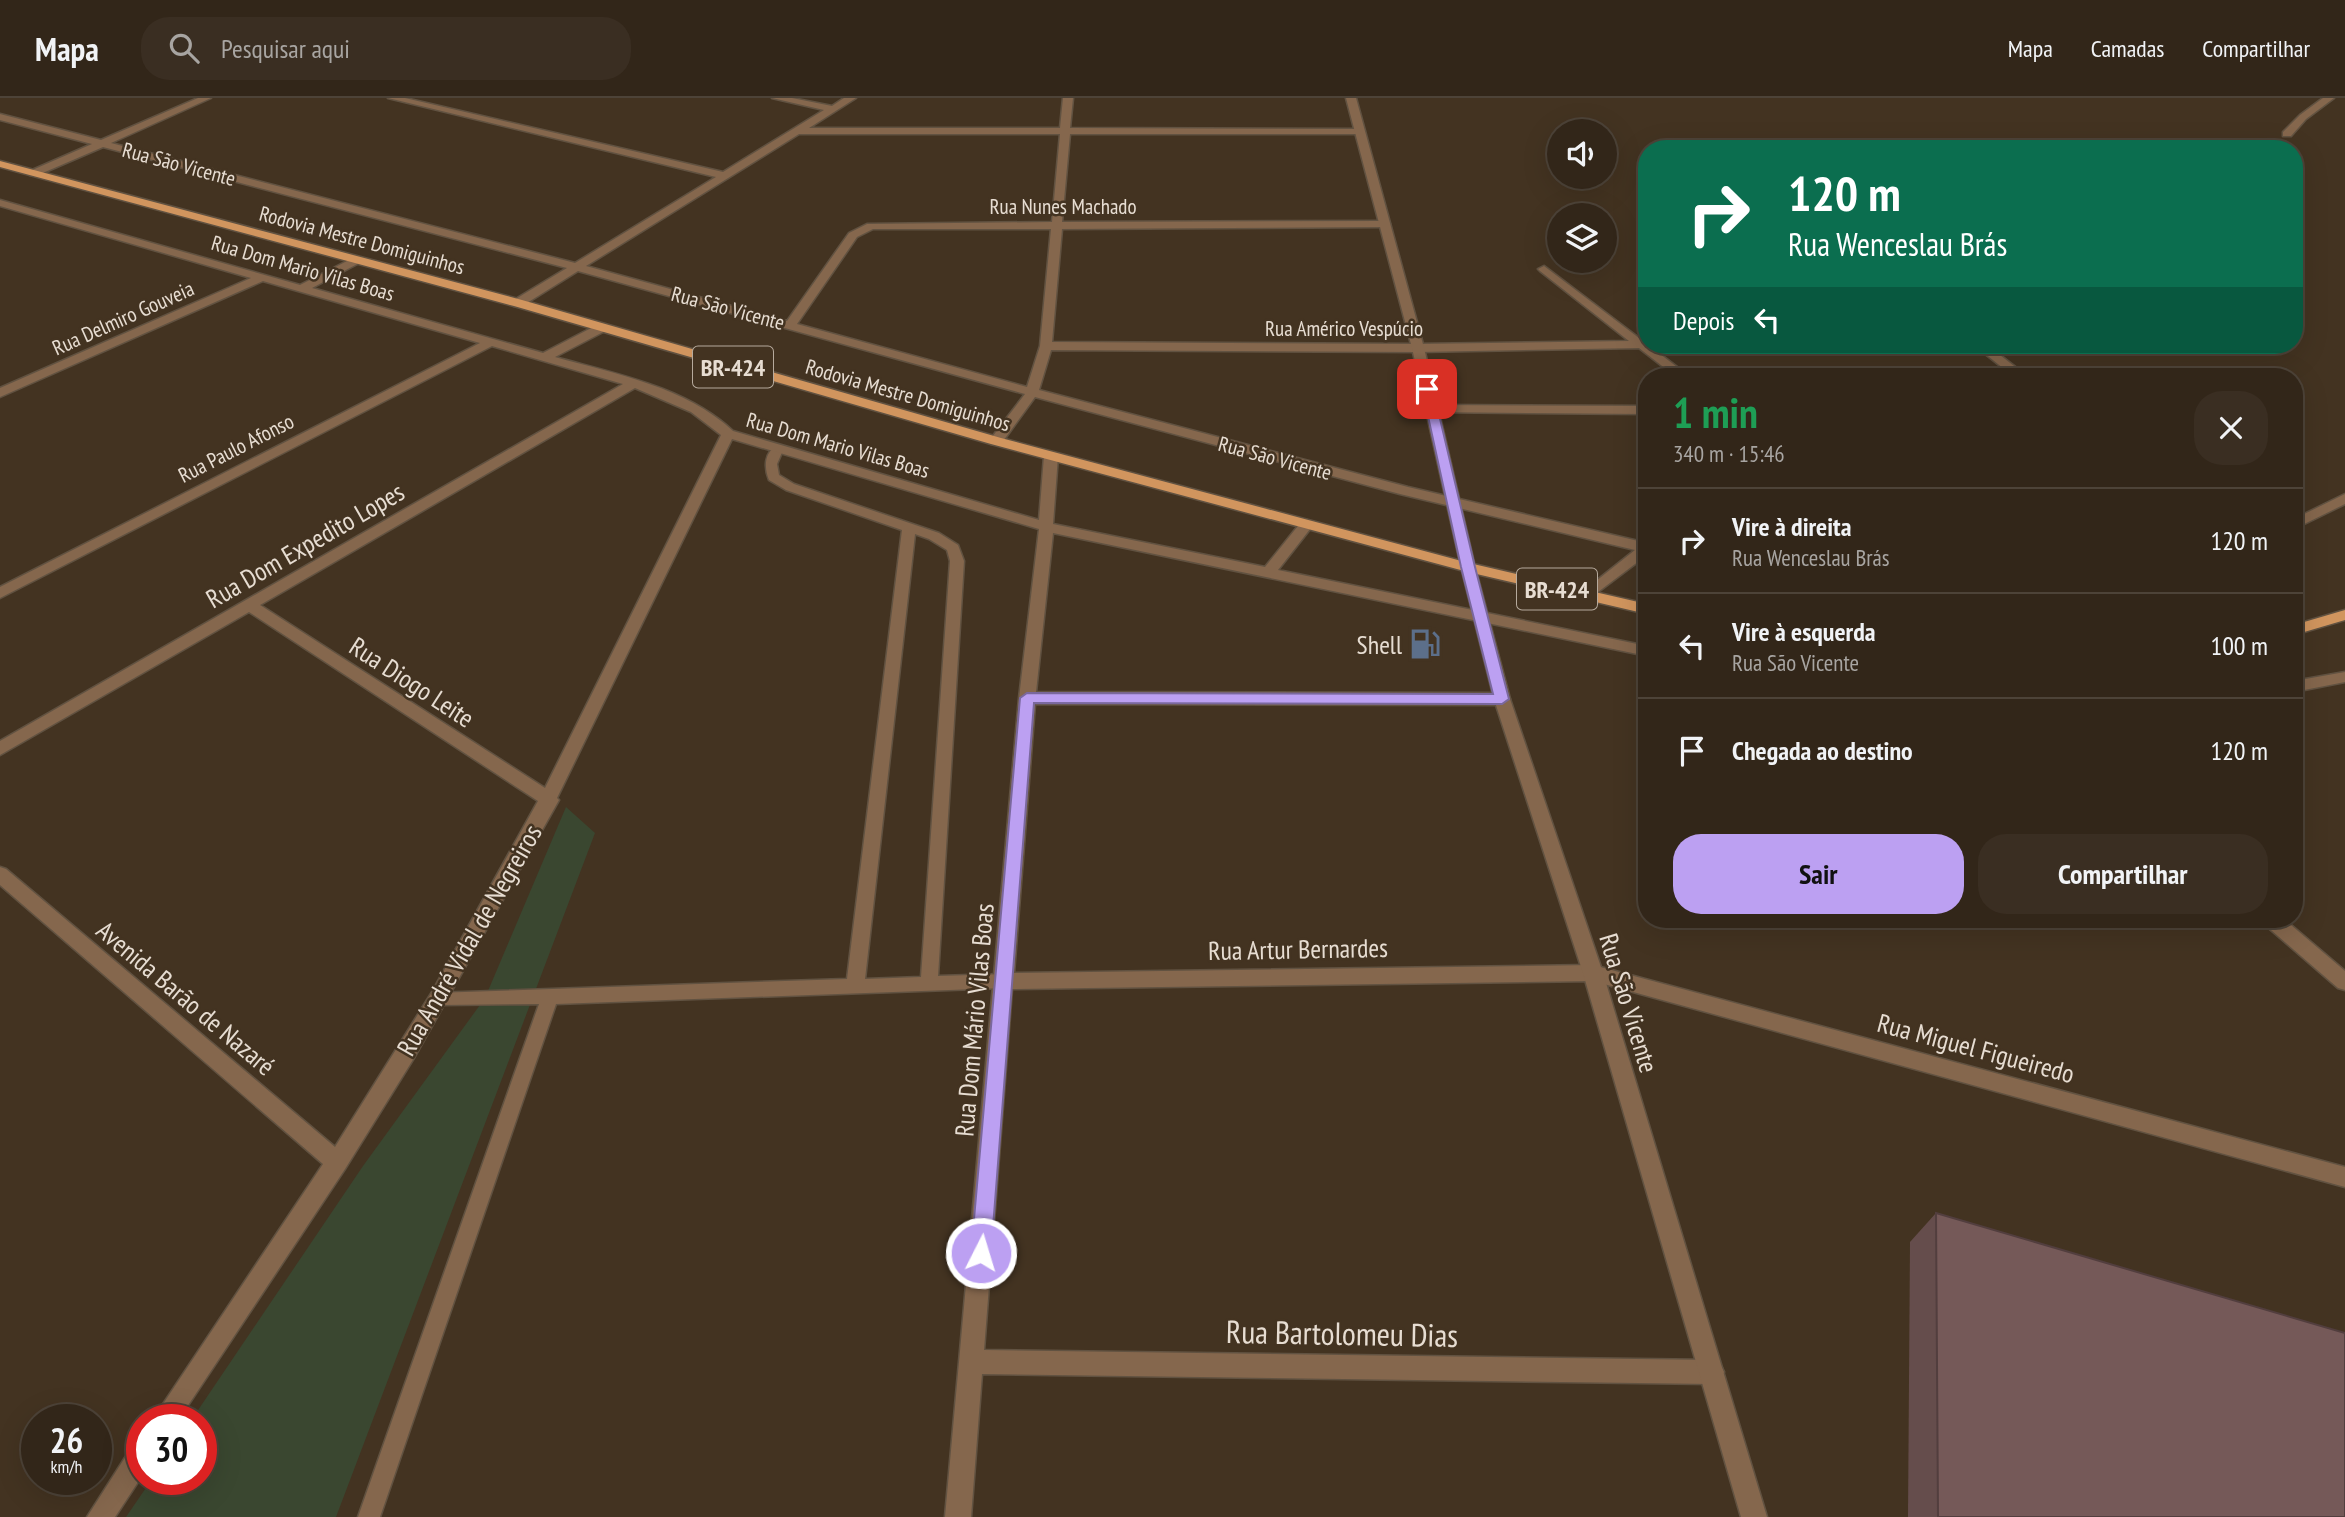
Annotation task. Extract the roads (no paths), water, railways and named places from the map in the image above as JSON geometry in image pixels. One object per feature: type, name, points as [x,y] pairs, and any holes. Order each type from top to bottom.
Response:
[{"type":"main road","name":"Rodovia Mestre Domiguinhos","points":[[0,164],[518,303],[1051,456],[1468,567],[1638,606]]},
{"type":"main road","points":[[2303,627],[2345,615]]},
{"type":"street","points":[[34,173],[206,98]]},
{"type":"street","points":[[393,98],[726,176]]},
{"type":"street","points":[[777,98],[833,109]]},
{"type":"street","points":[[518,303],[851,98]]},
{"type":"street","points":[[996,441],[1032,393],[1046,346],[1059,225],[1068,98]]},
{"type":"street","name":"Rua São Vicente","points":[[1351,98],[1418,348],[1468,567],[1502,699],[1593,973],[1754,1517]]},
{"type":"street","points":[[2310,98],[2325,100]]},
{"type":"street","points":[[2287,134],[2325,100]]},
{"type":"street","name":"Rua São Vicente","points":[[0,117],[578,268],[1454,505]]},
{"type":"street","points":[[797,131],[1359,131]]},
{"type":"street","name":"Rua Dom Mario Vilas Boas","points":[[0,203],[634,383],[700,411],[715,420],[728,434],[1046,527],[1638,649]]},
{"type":"street","name":"Rua Nunes Machado","points":[[790,325],[853,235],[864,228],[1385,224]]},
{"type":"street","points":[[299,290],[357,260]]},
{"type":"street","points":[[1544,269],[1638,341]]},
{"type":"street","name":"Rua Delmiro Gouveia","points":[[0,393],[261,278]]},
{"type":"street","points":[[545,358],[601,328]]},
{"type":"street","name":"Rua Paulo Afonso","points":[[0,593],[491,342]]},
{"type":"street","name":"Rua Américo Vespúcio","points":[[1046,346],[1418,348],[1638,344]]},
{"type":"street","points":[[1655,354],[1674,368]]},
{"type":"street","points":[[1992,354],[2010,368]]},
{"type":"street","name":"Rua Dom Expedito Lopes","points":[[0,749],[634,383]]},
{"type":"street","points":[[1432,409],[1638,410]]},
{"type":"street","name":"Rua André Vidal de Negreiros","points":[[175,1404],[337,1162],[439,998],[550,800],[728,434]]},
{"type":"street","name":"Rua Dom Mário Vilas Boas","points":[[958,1517],[1027,698],[1051,456]]},
{"type":"street","points":[[2303,520],[2345,498]]},
{"type":"street","points":[[1454,505],[1638,546]]},
{"type":"street","points":[[1269,572],[1307,524]]},
{"type":"street","points":[[1586,596],[1638,554]]},
{"type":"street","name":"Rua Diogo Leite","points":[[249,605],[550,800]]},
{"type":"street","points":[[2303,685],[2345,677]]},
{"type":"street","points":[[1027,698],[1502,699]]},
{"type":"street","name":"Avenida Barão de Nazaré","points":[[0,874],[337,1162]]},
{"type":"street","points":[[2282,928],[2345,982]]},
{"type":"street","name":"Rua Artur Bernardes","points":[[1004,981],[1593,973]]},
{"type":"street","name":"Rua Miguel Figueiredo","points":[[1593,973],[2345,1177]]},
{"type":"street","name":"Rua Bartolomeu Dias","points":[[971,1362],[1712,1371]]},
{"type":"street","points":[[100,1517],[126,1478]]},
{"type":"lane","points":[[777,450],[771,464],[773,477],[934,536],[953,548],[957,561],[929,984]]},
{"type":"lane","points":[[855,986],[909,527]]},
{"type":"lane","points":[[439,998],[550,997],[1004,981]]},
{"type":"lane","points":[[369,1517],[550,997]]},
{"type":"place","name":"Shell","points":[[1425,644]]}]
